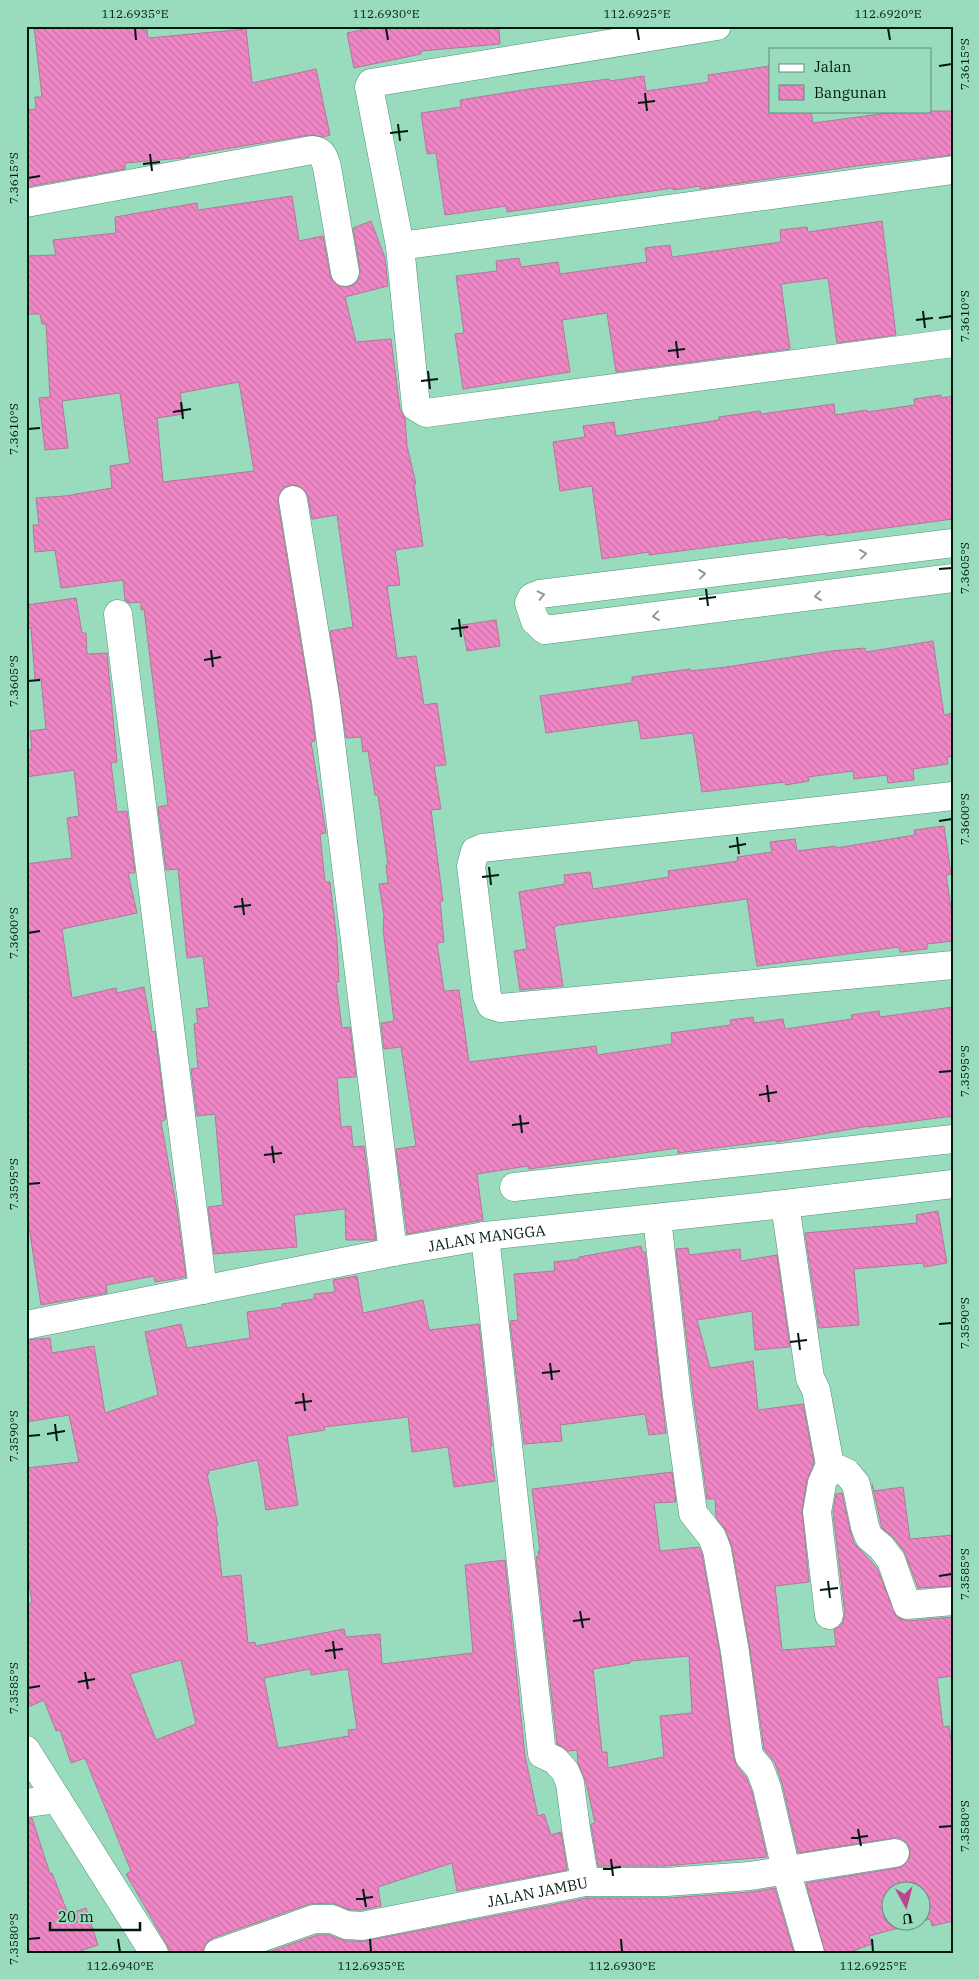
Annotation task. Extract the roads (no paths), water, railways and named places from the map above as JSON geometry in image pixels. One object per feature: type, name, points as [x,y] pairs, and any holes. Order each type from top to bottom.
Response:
[{"type":"street","points":[[717,26],[371,83],[369,87],[400,246],[416,408],[426,413],[953,343]]},
{"type":"street","points":[[26,202],[318,150],[323,155],[327,167],[345,272]]},
{"type":"street","points":[[400,246],[953,170]]},
{"type":"street","points":[[293,500],[326,702],[393,1252]]},
{"type":"street","points":[[953,543],[540,594],[532,597],[529,603],[535,621],[545,630],[953,578]]},
{"type":"street","points":[[118,614],[203,1290]]},
{"type":"street","points":[[953,796],[482,848],[475,851],[471,866],[487,996],[491,1005],[501,1008],[953,964]]},
{"type":"street","points":[[514,1187],[953,1139]]},
{"type":"street","name":"JALAN MANGGA","points":[[26,1325],[393,1252],[485,1236],[953,1184]]},
{"type":"street","points":[[785,1204],[810,1378],[816,1390],[830,1465],[822,1483],[817,1512],[829,1615]]},
{"type":"street","points":[[657,1218],[677,1396],[693,1513],[712,1537],[717,1550],[735,1652],[748,1756],[760,1769],[767,1788],[786,1870],[810,1953]]},
{"type":"street","points":[[485,1236],[542,1754],[560,1765],[570,1783],[585,1882]]},
{"type":"street","points":[[830,1465],[847,1473],[856,1484],[865,1527],[869,1537],[881,1547],[891,1560],[907,1605],[953,1601]]},
{"type":"street","points":[[28,1754],[154,1953]]},
{"type":"street","points":[[26,1803],[57,1799]]},
{"type":"street","name":"JALAN JAMBU","points":[[218,1953],[314,1919],[332,1919],[346,1925],[362,1926],[585,1882],[666,1882],[750,1876],[895,1853]]}]
